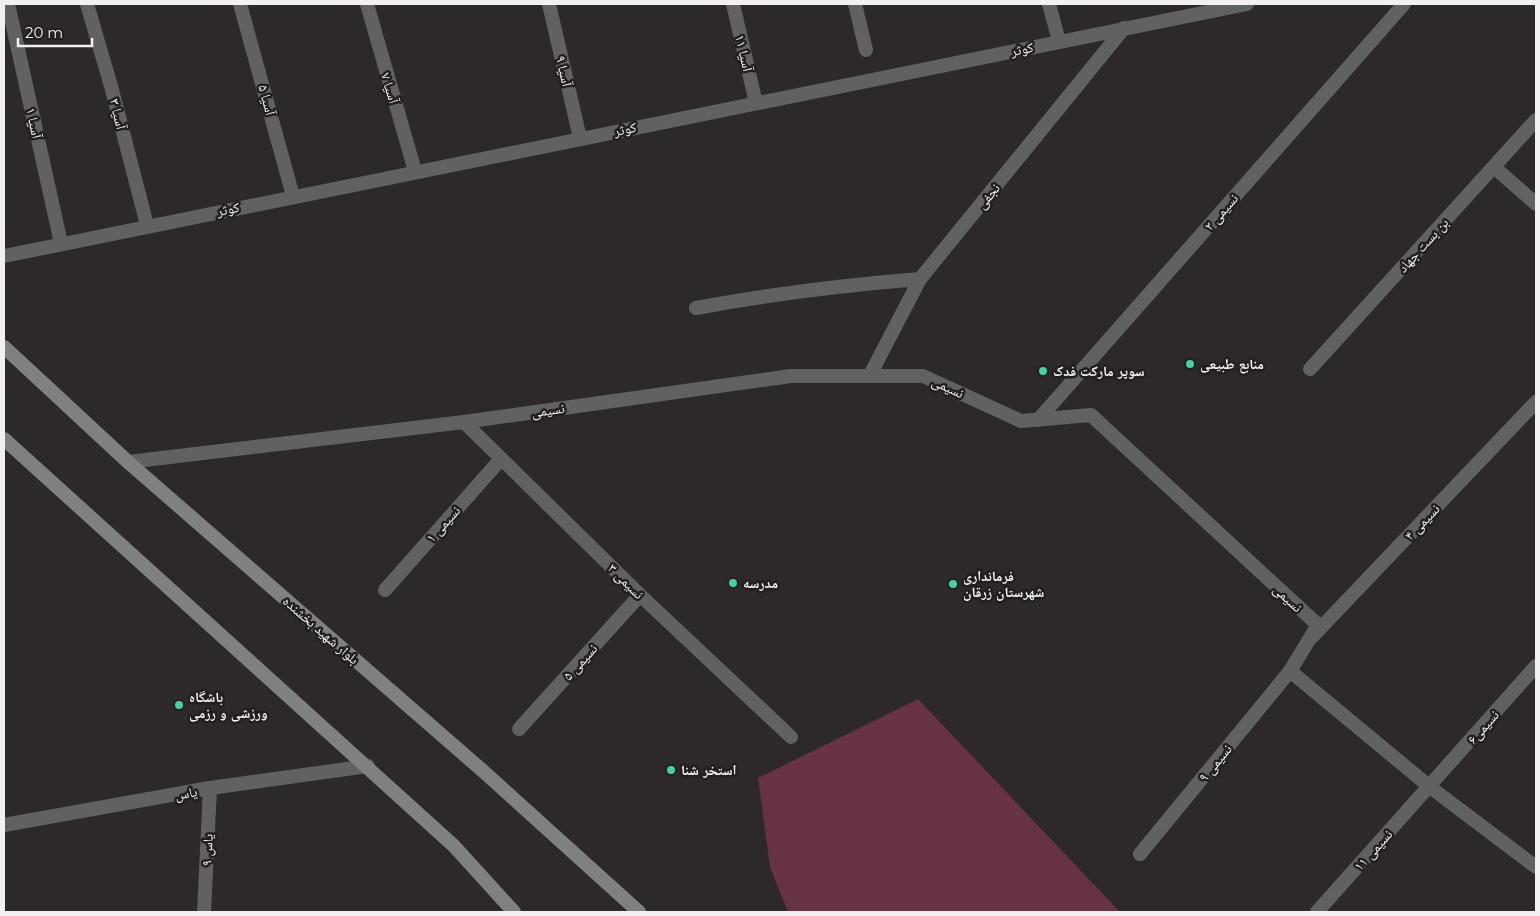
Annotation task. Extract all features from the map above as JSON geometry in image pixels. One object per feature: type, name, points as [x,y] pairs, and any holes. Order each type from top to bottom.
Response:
[{"type":"main road","name":"بلوار شهید بخشنده","points":[[4,346],[128,462],[483,771],[639,912]]},
{"type":"main road","points":[[4,439],[368,766],[454,846],[514,912]]},
{"type":"street","name":"آسیا ۱","points":[[8,4],[60,243]]},
{"type":"street","name":"آسیا ۳","points":[[87,4],[111,86],[147,225]]},
{"type":"street","name":"آسیا ۵","points":[[240,4],[293,196]]},
{"type":"street","name":"آسیا ۷","points":[[366,4],[415,171]]},
{"type":"street","name":"آسیا ۹","points":[[548,4],[580,138]]},
{"type":"street","name":"آسیا ۱۱","points":[[733,4],[756,103]]},
{"type":"street","points":[[855,4],[866,50]]},
{"type":"street","points":[[1049,4],[1059,42]]},
{"type":"street","name":"کوثر","points":[[4,256],[147,225],[1246,4]]},
{"type":"street","name":"نسیمی ۲","points":[[1038,420],[1404,4]]},
{"type":"street","name":"نجفی","points":[[870,375],[920,280],[1124,28]]},
{"type":"street","name":"بن بست جهاد","points":[[1310,369],[1536,120]]},
{"type":"street","points":[[1494,167],[1536,204]]},
{"type":"street","points":[[696,308],[761,296],[835,286],[920,280]]},
{"type":"street","name":"نسیمی","points":[[128,462],[464,422],[791,376],[923,376],[1021,421],[1091,415],[1318,625],[1290,671]]},
{"type":"street","name":"نسیمی ۴","points":[[1308,642],[1536,402]]},
{"type":"street","name":"نسیمی ۳","points":[[464,422],[640,596],[791,737]]},
{"type":"street","name":"نسیمی ۱","points":[[385,590],[501,459]]},
{"type":"street","name":"نسیمی ۵","points":[[519,729],[640,596]]},
{"type":"street","name":"نسیمی۶","points":[[1430,787],[1536,666]]},
{"type":"street","points":[[1290,671],[1430,787],[1536,867]]},
{"type":"street","name":"نسیمی ۹","points":[[1140,854],[1290,671]]},
{"type":"street","name":"یاس","points":[[4,825],[210,788],[368,766]]},
{"type":"street","name":"نسیمی ۱۱","points":[[1316,912],[1430,787]]},
{"type":"street","name":"یاس ۹","points":[[204,912],[210,788]]},
{"type":"shaded area","points":[[918,699],[1120,912],[788,912],[770,867],[758,778]]},
{"type":"place","name":"منابع طبیعی","points":[[1190,364]]},
{"type":"place","name":"سوپر مارکت فدک","points":[[1043,371]]},
{"type":"place","name":"مدرسه","points":[[733,583]]},
{"type":"place","name":"فرمانداری شهرستان زرقان","points":[[953,584]]},
{"type":"place","name":"باشگاه ورزشی و رزمی","points":[[179,705]]},
{"type":"place","name":"استخر شنا","points":[[671,770]]}]
